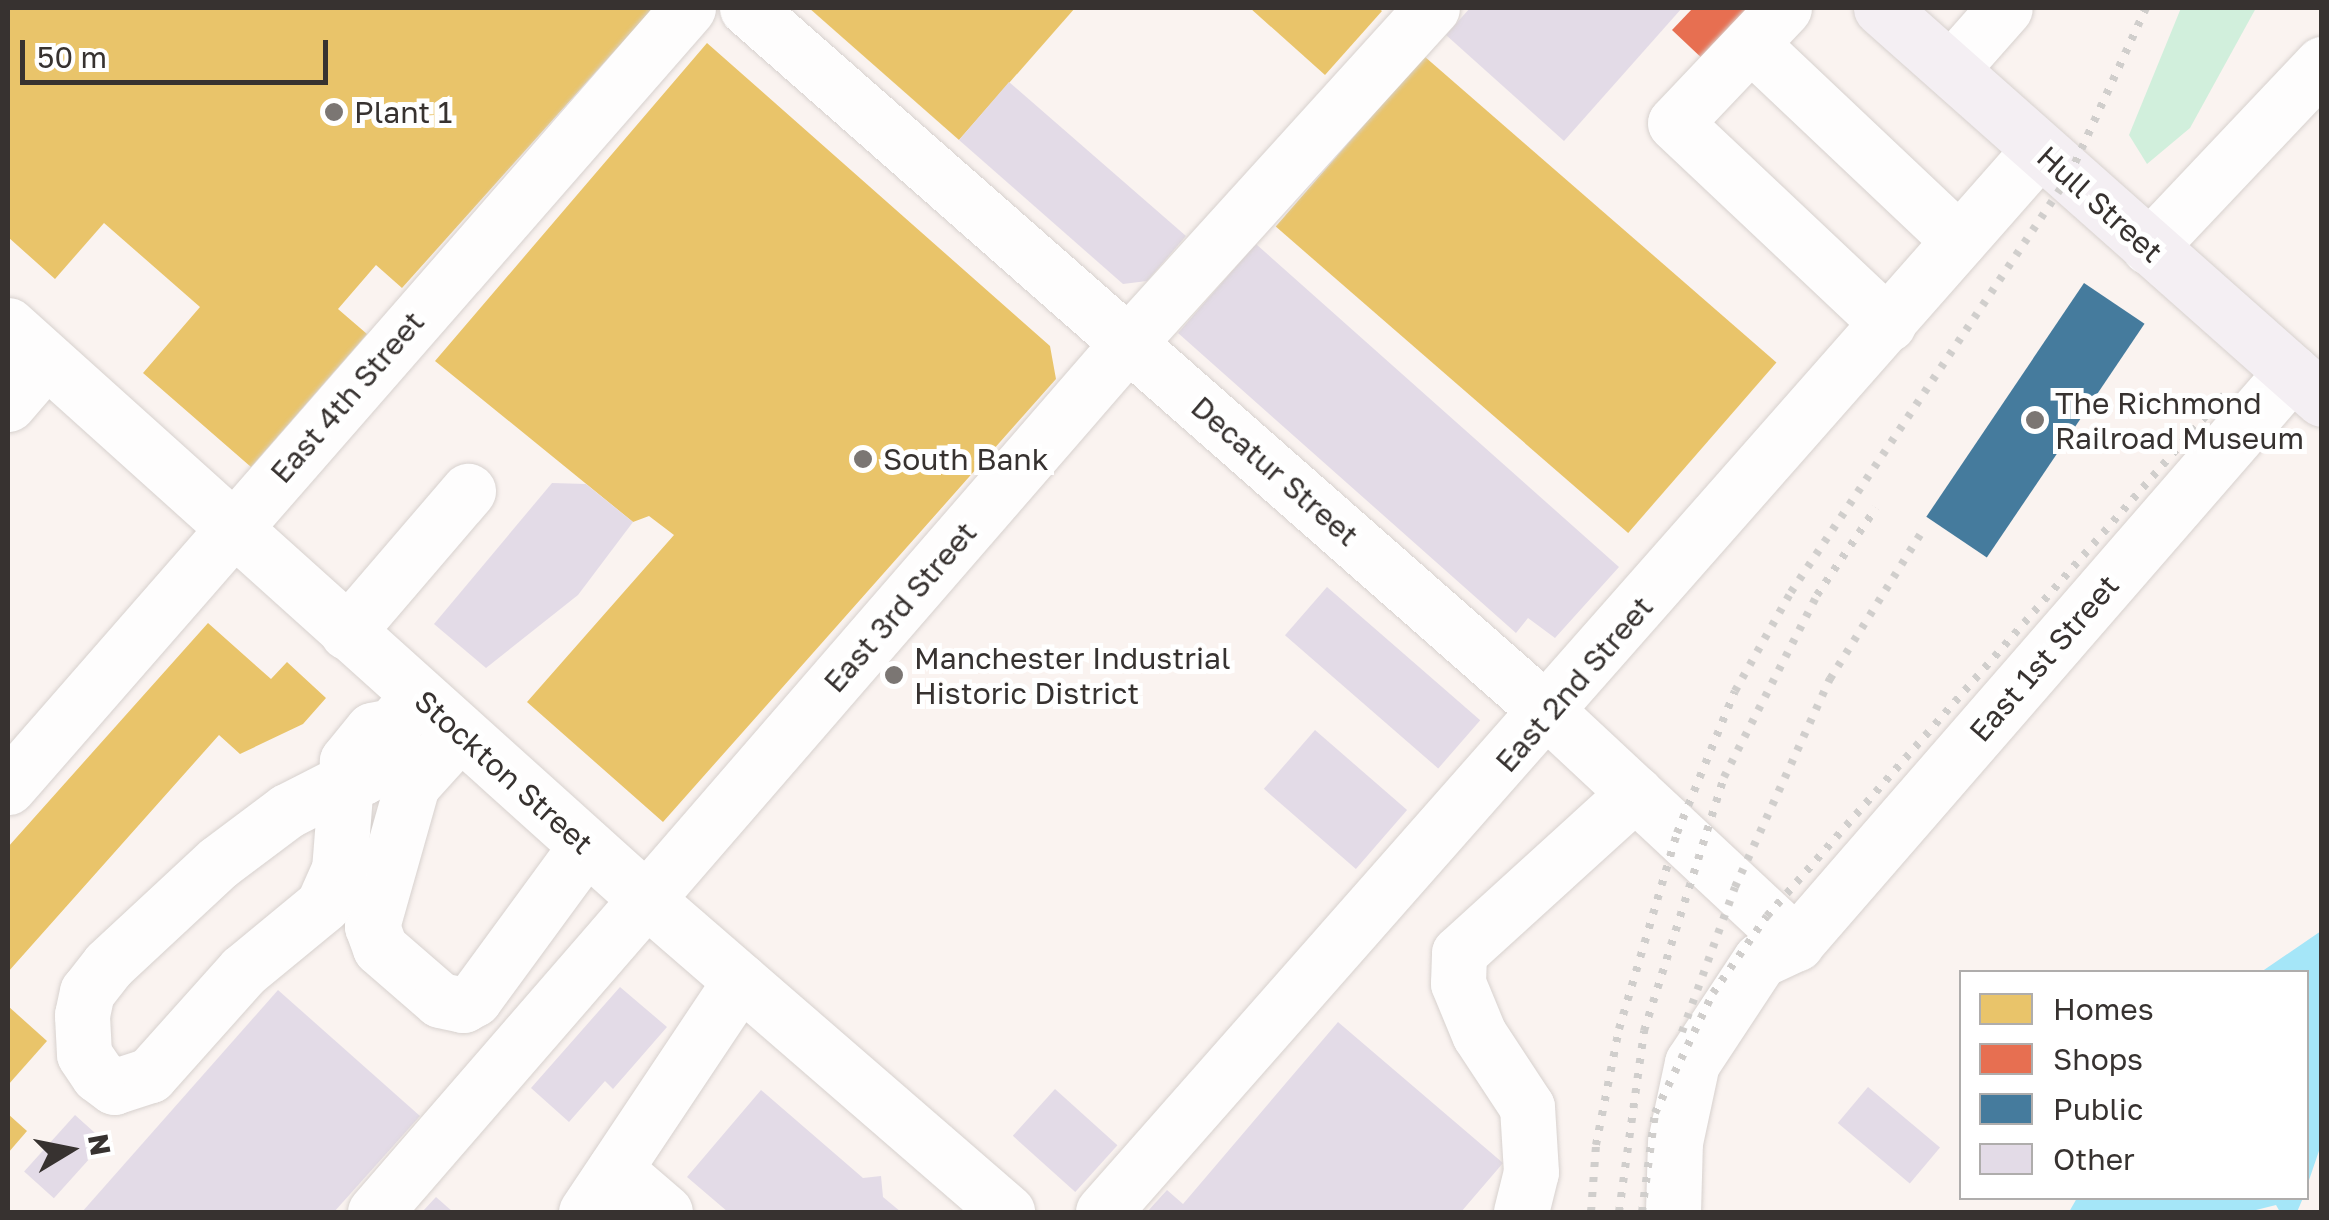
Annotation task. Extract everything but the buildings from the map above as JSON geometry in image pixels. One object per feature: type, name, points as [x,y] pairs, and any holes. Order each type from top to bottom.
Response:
[{"type":"main road","name":"Hull Street","points":[[1881,8],[2307,386]]},
{"type":"street","name":"East 4th Street","points":[[14,767],[232,529],[688,8]]},
{"type":"street","name":"Decatur Street","points":[[747,8],[1548,713],[1796,943]]},
{"type":"street","name":"East 3rd Street","points":[[375,1212],[1129,342],[1432,8]]},
{"type":"street","points":[[1951,69],[2005,8]]},
{"type":"street","points":[[1888,324],[1675,124],[1767,26],[1960,241]]},
{"type":"street","points":[[2148,248],[2322,64]]},
{"type":"street","name":"East 2nd Street","points":[[1103,1212],[1548,713],[2039,150]]},
{"type":"street","name":"Stockton Street","points":[[27,342],[347,632],[405,711],[459,732],[1006,1212]]},
{"type":"street","points":[[8,404],[27,342]]},
{"type":"street","name":"East 1st Street","points":[[1673,1212],[1675,1142],[1692,1064],[1760,960],[1796,943],[2307,386]]},
{"type":"street","points":[[347,632],[468,492]]},
{"type":"street","points":[[346,781],[287,811],[219,862],[108,965],[87,992],[82,1016],[84,1054],[98,1075],[114,1087],[150,1075],[244,972],[323,905],[339,869],[346,781],[347,761],[372,730],[405,711]]},
{"type":"street","points":[[459,732],[412,785],[372,926],[380,948],[440,1000],[463,1005],[586,846]]},
{"type":"street","points":[[1521,1212],[1531,1172],[1527,1107],[1479,1034],[1458,982],[1459,953],[1634,793]]},
{"type":"street","points":[[665,1212],[600,1191],[740,981]]},
{"type":"green space","points":[[2181,8],[2256,8],[2190,128],[2147,164],[2129,135]]},
{"type":"water","points":[[2321,931],[2321,1145],[2309,1180],[2309,970],[2264,970]]},
{"type":"water","points":[[2076,1200],[2302,1200],[2297,1212],[2280,1212],[2276,1205],[2248,1212],[2069,1212]]},
{"type":"railway","points":[[1591,1212],[1596,1145],[1619,1029],[1677,833],[1735,691],[1791,592],[2069,176],[2146,8]]},
{"type":"railway","points":[[1642,1212],[1655,1113],[1713,993],[1767,916],[2224,395]]},
{"type":"railway","points":[[1619,1212],[1644,1031],[1724,777],[1817,595],[1876,508]]},
{"type":"railway","points":[[1682,1032],[1735,887],[1830,679],[1923,530]]},
{"type":"place","name":"Plant 1","points":[[334,112]]},
{"type":"place","name":"The Richmond Railroad Museum","points":[[2035,420]]},
{"type":"place","name":"South Bank","points":[[863,459]]},
{"type":"place","name":"Manchester Industrial Historic District","points":[[894,675]]}]
